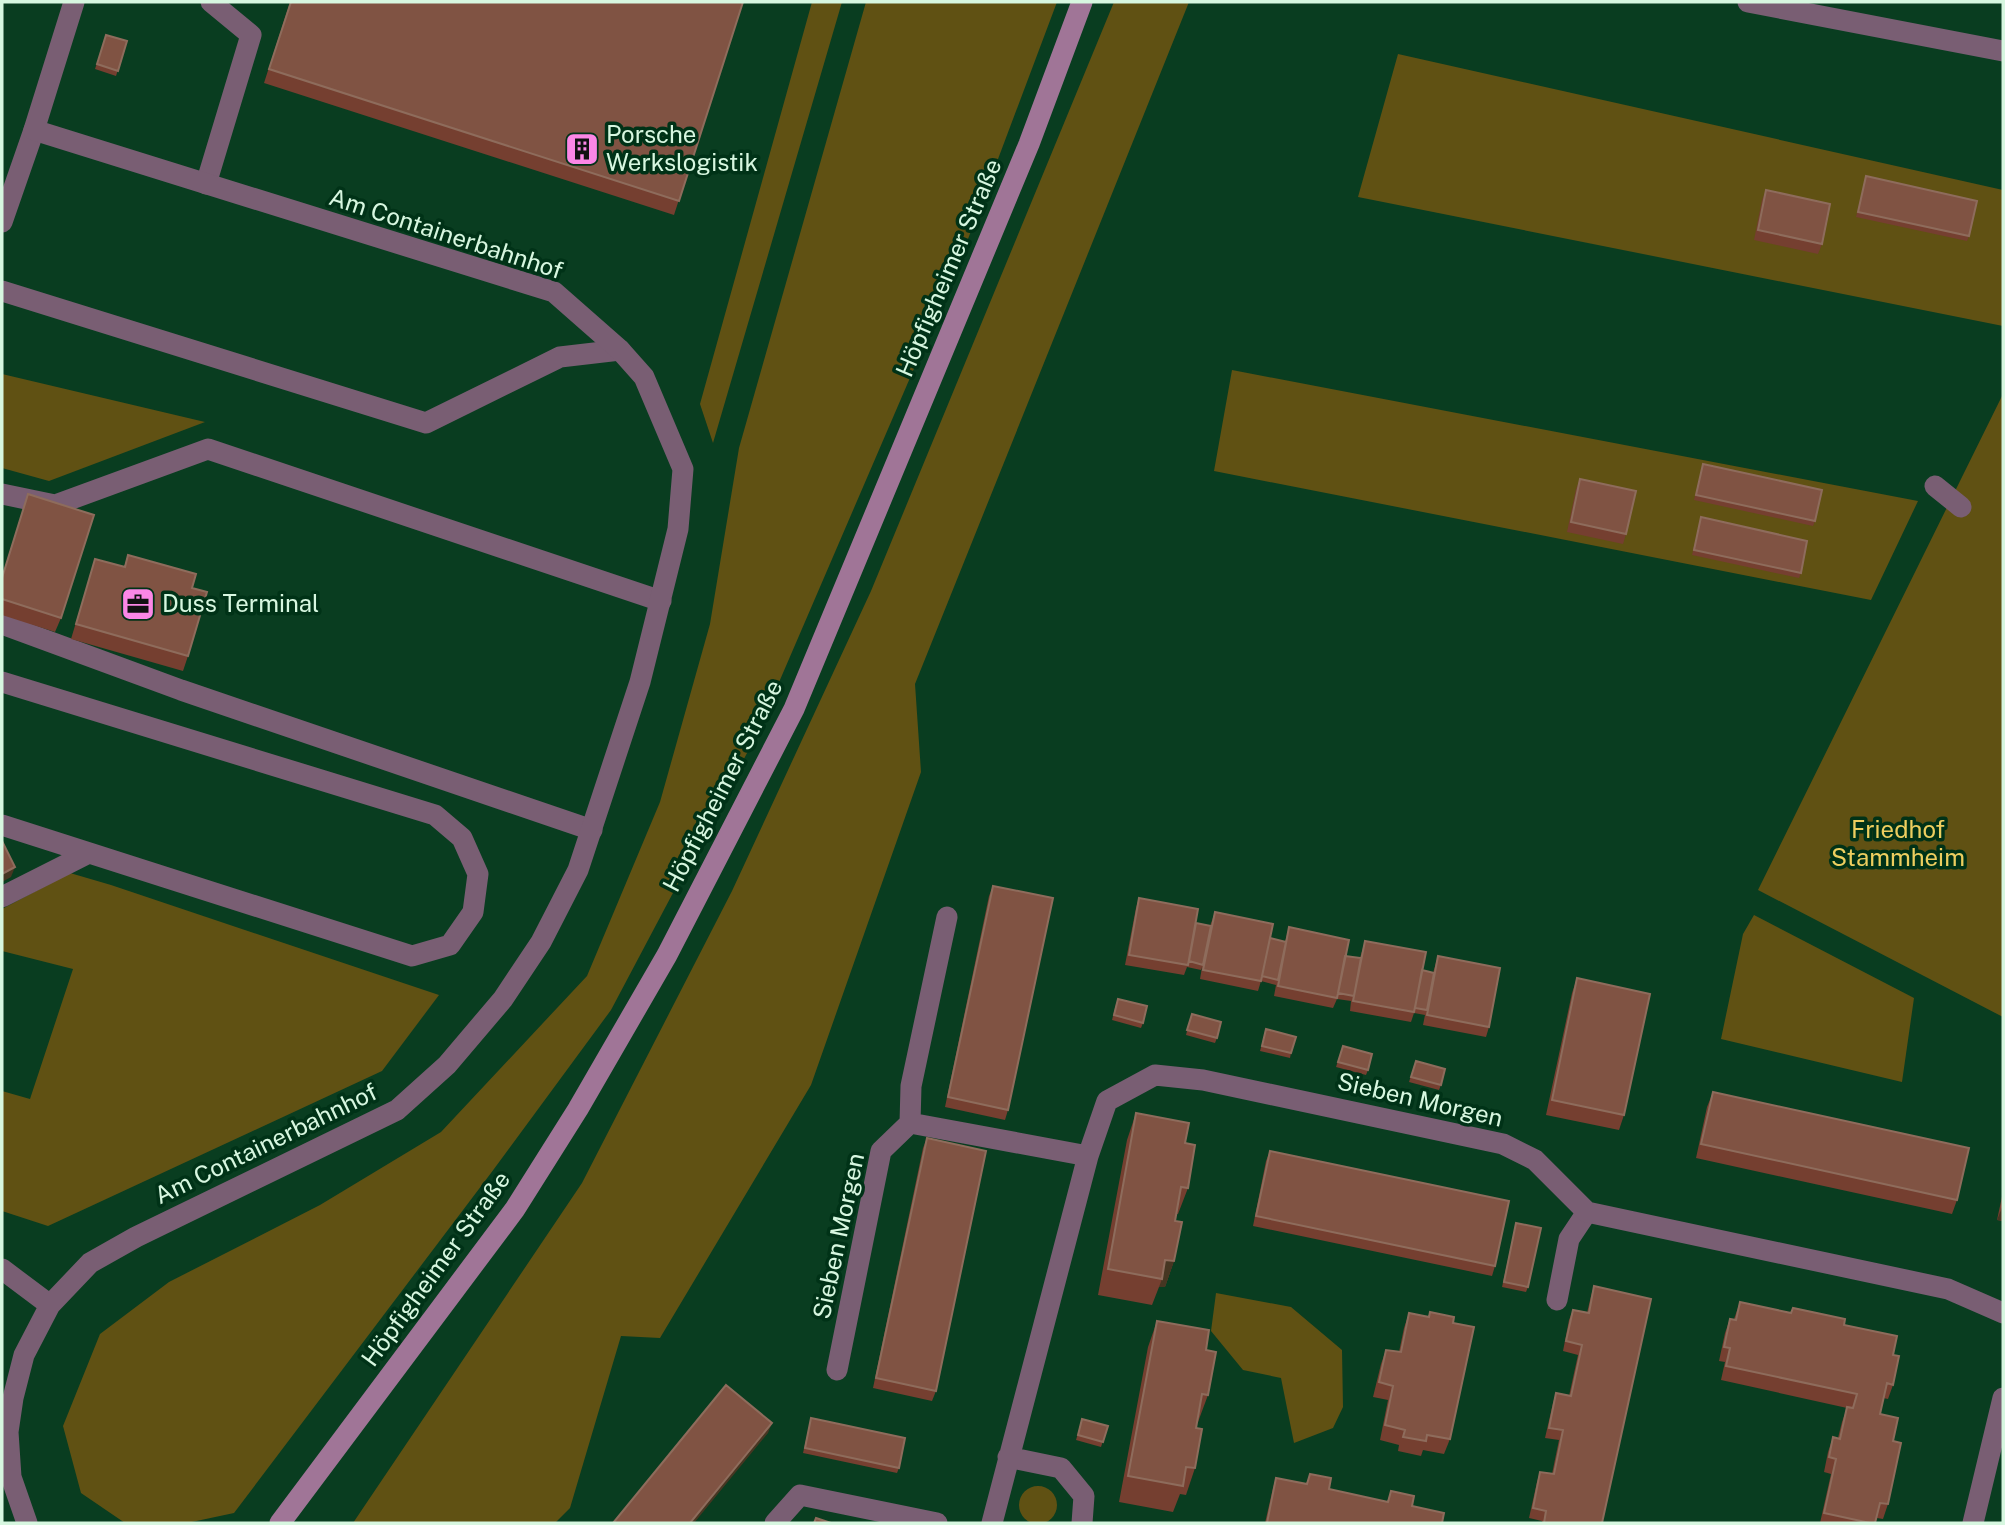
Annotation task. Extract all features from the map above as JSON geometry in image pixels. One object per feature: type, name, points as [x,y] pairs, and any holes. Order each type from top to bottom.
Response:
[{"type":"main road","name":"Höpfigheimer Straße","points":[[280,1523],[515,1209],[578,1109],[667,955],[794,709],[1029,144],[1082,2]]},
{"type":"street","points":[[2,222],[74,2]]},
{"type":"street","points":[[206,184],[251,35],[211,2]]},
{"type":"street","points":[[1748,2],[2003,51]]},
{"type":"street","name":"Am Containerbahnhof","points":[[27,1523],[10,1478],[8,1432],[24,1355],[50,1306],[90,1264],[136,1237],[397,1110],[447,1065],[503,999],[541,942],[578,870],[640,682],[678,529],[683,469],[644,377],[620,350],[554,292],[34,130]]},
{"type":"street","points":[[2,291],[426,424],[560,356],[620,350]]},
{"type":"street","points":[[2,494],[55,505],[208,449],[661,601]]},
{"type":"street","points":[[1934,486],[1961,507]]},
{"type":"street","points":[[2,624],[181,690],[592,830]]},
{"type":"street","points":[[2,682],[435,815],[462,838],[478,874],[473,912],[450,945],[412,956],[2,825]]},
{"type":"street","points":[[2,897],[87,854]]},
{"type":"street","points":[[947,917],[911,1086],[910,1123],[1088,1156]]},
{"type":"street","name":"Sieben Morgen","points":[[992,1523],[1088,1156],[1107,1101],[1155,1075],[1203,1080],[1503,1144],[1535,1160],[1587,1212]]},
{"type":"street","name":"Sieben Morgen","points":[[837,1370],[881,1151],[910,1123]]},
{"type":"street","points":[[1557,1300],[1569,1239],[1587,1212],[1948,1289],[2003,1313]]},
{"type":"street","points":[[2,1269],[50,1306]]},
{"type":"street","points":[[1973,1523],[2003,1398]]},
{"type":"street","points":[[1008,1457],[1061,1468],[1083,1496],[1082,1523]]},
{"type":"street","points":[[775,1523],[800,1495],[929,1522]]},
{"type":"green space","points":[[812,2],[842,2],[713,443],[700,404]]},
{"type":"green space","points":[[866,2],[1057,2],[956,271],[755,738],[611,1010],[234,1513],[187,1523],[125,1523],[81,1493],[63,1426],[100,1334],[169,1282],[320,1205],[441,1132],[587,976],[660,802],[710,624],[739,448]]},
{"type":"green space","points":[[1114,2],[1189,2],[915,684],[921,772],[811,1085],[660,1338],[621,1336],[570,1508],[555,1523],[353,1523],[582,1183],[732,891],[871,591]]},
{"type":"green space","points":[[1398,54],[2003,190],[2003,326],[1358,197]]},
{"type":"green space","points":[[1232,370],[1918,501],[1871,600],[1214,471]]},
{"type":"green space","points":[[2,374],[205,422],[49,481],[2,468]]},
{"type":"green space","name":"Friedhof Stammheim","points":[[2003,394],[2003,1017],[1758,890]]},
{"type":"green space","points":[[70,873],[439,995],[382,1071],[48,1226],[2,1211],[2,1091],[30,1099],[73,969],[2,951],[2,909]]},
{"type":"green space","points":[[1754,915],[1914,998],[1902,1082],[1721,1039],[1743,934]]},
{"type":"green space","points":[[1216,1293],[1291,1307],[1342,1350],[1343,1407],[1333,1428],[1294,1443],[1281,1378],[1243,1370],[1211,1331]]},
{"type":"green space","points":[[1038,1486],[1052,1491],[1057,1505],[1052,1519],[1038,1524],[1024,1519],[1019,1505],[1024,1491]]},
{"type":"building","name":"Porsche Werkslogistik","points":[[291,2],[743,2],[679,201],[269,69]]},
{"type":"building","points":[[106,35],[127,41],[118,71],[97,64]]},
{"type":"building","points":[[1866,176],[1977,201],[1969,236],[1858,212]]},
{"type":"building","points":[[1766,190],[1830,204],[1822,244],[1758,230]]},
{"type":"building","points":[[1703,464],[1822,490],[1815,521],[1696,495]]},
{"type":"building","points":[[1580,479],[1636,491],[1626,534],[1571,522]]},
{"type":"building","points":[[28,494],[94,515],[61,618],[2,599],[2,578]]},
{"type":"building","points":[[1701,517],[1807,541],[1801,573],[1694,550]]},
{"type":"building","points":[[128,555],[196,574],[192,588],[207,592],[188,656],[76,624],[95,559],[125,567]]},
{"type":"building","points":[[2,841],[15,867],[2,874]]},
{"type":"building","points":[[993,886],[1053,898],[1008,1110],[948,1097]]},
{"type":"building","points":[[1139,898],[1198,909],[1188,965],[1129,955]]},
{"type":"building","points":[[1215,912],[1273,924],[1261,981],[1203,970]]},
{"type":"building","points":[[1196,923],[1211,926],[1203,965],[1189,961]]},
{"type":"building","points":[[1289,927],[1349,940],[1337,998],[1278,986]]},
{"type":"building","points":[[1270,938],[1286,942],[1278,980],[1262,976]]},
{"type":"building","points":[[1365,941],[1426,952],[1414,1012],[1353,1001]]},
{"type":"building","points":[[1345,956],[1361,958],[1354,996],[1338,993]]},
{"type":"building","points":[[1438,956],[1500,968],[1489,1027],[1427,1015]]},
{"type":"building","points":[[1422,970],[1434,973],[1427,1010],[1415,1008]]},
{"type":"building","points":[[1577,978],[1650,994],[1624,1115],[1552,1100]]},
{"type":"building","points":[[1118,999],[1147,1006],[1143,1023],[1114,1015]]},
{"type":"building","points":[[1192,1014],[1221,1022],[1217,1038],[1187,1030]]},
{"type":"building","points":[[1266,1029],[1296,1037],[1291,1053],[1262,1046]]},
{"type":"building","points":[[1343,1046],[1372,1054],[1368,1070],[1338,1062]]},
{"type":"building","points":[[1416,1061],[1445,1069],[1441,1085],[1411,1077]]},
{"type":"building","points":[[1713,1092],[1969,1148],[1957,1200],[1701,1144]]},
{"type":"building","points":[[1136,1113],[1189,1123],[1185,1143],[1195,1145],[1188,1188],[1181,1187],[1175,1221],[1182,1222],[1174,1261],[1165,1260],[1162,1279],[1108,1269]]},
{"type":"building","points":[[927,1138],[986,1151],[936,1391],[876,1378]]},
{"type":"building","points":[[1270,1151],[1509,1201],[1495,1266],[1256,1216]]},
{"type":"building","points":[[1516,1223],[1541,1228],[1528,1287],[1504,1282]]},
{"type":"building","points":[[1594,1286],[1651,1299],[1602,1523],[1544,1523],[1546,1511],[1533,1508],[1540,1472],[1554,1474],[1563,1430],[1549,1428],[1556,1393],[1571,1396],[1582,1345],[1566,1341],[1573,1310],[1589,1313]]},
{"type":"building","points":[[1740,1302],[1791,1313],[1793,1308],[1845,1319],[1844,1325],[1897,1336],[1893,1355],[1899,1356],[1893,1385],[1887,1383],[1880,1414],[1898,1418],[1893,1441],[1901,1443],[1888,1504],[1880,1503],[1875,1523],[1824,1513],[1836,1459],[1829,1457],[1833,1437],[1840,1439],[1847,1407],[1853,1408],[1857,1394],[1726,1366],[1730,1348],[1724,1347],[1730,1319],[1736,1320]]},
{"type":"building","points":[[1430,1312],[1454,1317],[1453,1323],[1474,1327],[1450,1439],[1427,1435],[1426,1441],[1403,1437],[1405,1430],[1385,1425],[1393,1386],[1379,1382],[1386,1350],[1401,1352],[1409,1313],[1429,1317]]},
{"type":"building","points":[[1157,1321],[1209,1330],[1206,1350],[1216,1352],[1208,1395],[1202,1394],[1196,1428],[1202,1429],[1195,1468],[1186,1467],[1183,1486],[1128,1476]]},
{"type":"building","points":[[726,1385],[772,1423],[690,1523],[613,1523]]},
{"type":"building","points":[[811,1418],[905,1438],[899,1468],[805,1448]]},
{"type":"building","points":[[1082,1419],[1108,1426],[1103,1442],[1078,1435]]},
{"type":"building","points":[[1310,1474],[1331,1478],[1329,1489],[1388,1502],[1391,1491],[1414,1496],[1412,1506],[1444,1513],[1442,1523],[1267,1523],[1276,1478],[1307,1484]]},
{"type":"building","points":[[816,1518],[831,1523],[814,1523]]},
{"type":"place","name":"Porsche Werkslogistik","points":[[582,149]]},
{"type":"place","name":"Duss Terminal","points":[[138,604]]}]
